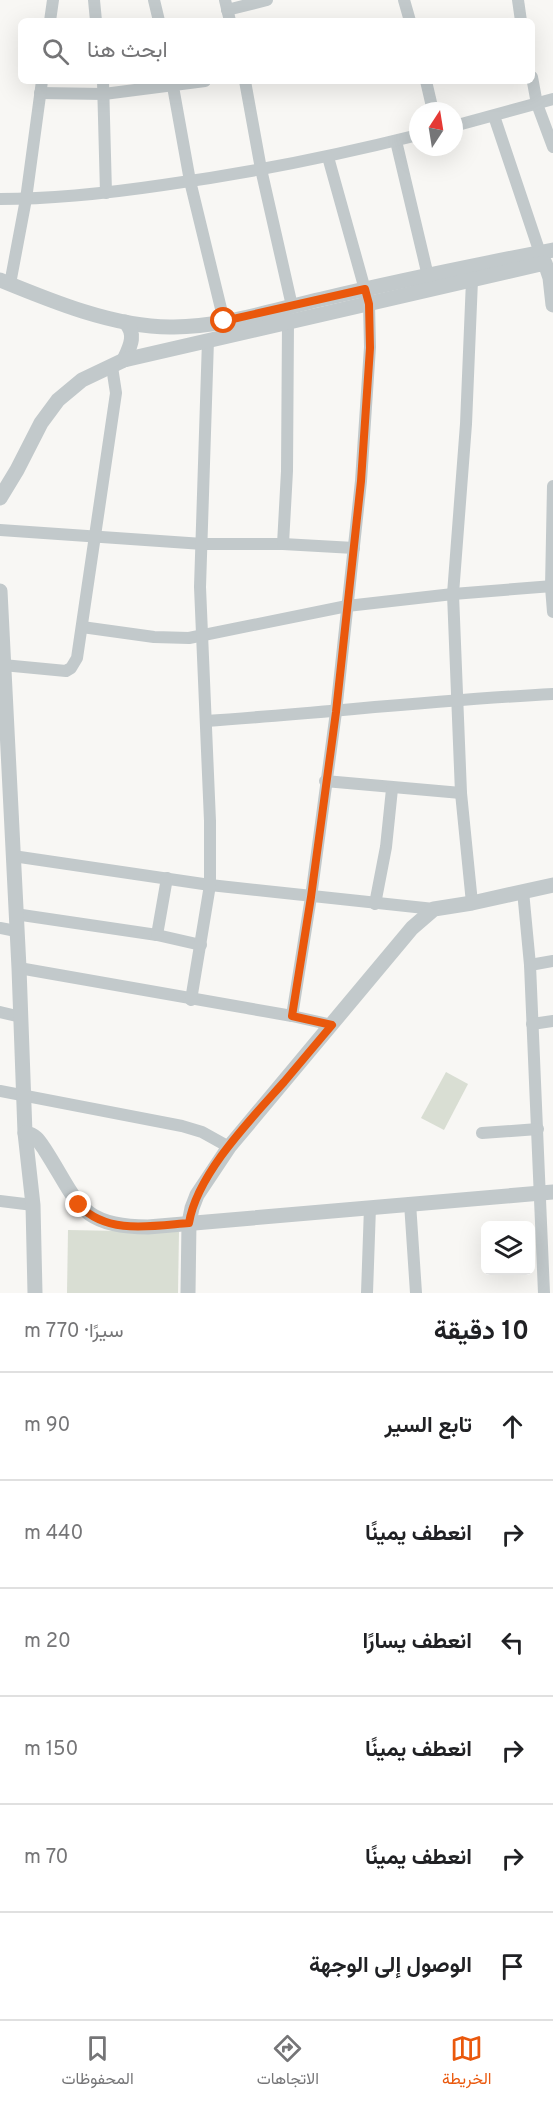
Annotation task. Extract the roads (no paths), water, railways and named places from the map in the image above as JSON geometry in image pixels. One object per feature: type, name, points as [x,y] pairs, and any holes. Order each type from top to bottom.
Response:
[{"type":"street","points":[[50,18],[53,0]]},
{"type":"street","points":[[94,0],[96,18]]},
{"type":"street","points":[[154,0],[158,18]]},
{"type":"street","points":[[227,10],[267,0]]},
{"type":"street","points":[[404,0],[409,18]]},
{"type":"street","points":[[518,0],[521,18]]},
{"type":"street","points":[[224,321],[190,181],[173,84],[41,87],[26,199],[3,284],[124,322],[175,327],[202,326],[428,276],[548,257]]},
{"type":"street","points":[[246,84],[261,170],[292,306]]},
{"type":"street","points":[[427,84],[431,102]]},
{"type":"street","points":[[533,84],[537,104],[553,147]]},
{"type":"street","points":[[103,87],[106,193]]},
{"type":"street","points":[[463,124],[553,99]]},
{"type":"street","points":[[494,116],[548,257],[553,305]]},
{"type":"street","points":[[0,199],[106,193],[190,181],[328,157],[409,137]]},
{"type":"street","points":[[396,141],[428,276]]},
{"type":"street","points":[[292,1016],[336,712],[365,433],[370,348],[369,304],[328,157]]},
{"type":"street","points":[[0,498],[18,470],[41,423],[58,399],[82,380],[118,363],[208,340],[472,280],[548,257]]},
{"type":"street","points":[[472,280],[466,424],[453,594],[461,793],[472,903]]},
{"type":"street","points":[[3,665],[66,671],[71,668],[77,658],[116,393],[118,363],[132,336],[129,326],[124,322]]},
{"type":"street","points":[[283,544],[287,471],[288,323]]},
{"type":"street","points":[[191,1000],[210,885],[210,821],[200,587],[208,340]]},
{"type":"street","points":[[553,486],[553,612]]},
{"type":"street","points":[[0,530],[203,544],[283,544],[354,548]]},
{"type":"street","points":[[82,627],[167,638],[189,638],[347,606],[552,586]]},
{"type":"street","points":[[0,591],[5,819],[12,856],[25,1132],[33,1205],[35,1293]]},
{"type":"street","points":[[206,721],[336,712],[458,699],[553,694]]},
{"type":"street","points":[[326,781],[392,789],[461,793]]},
{"type":"street","points":[[375,904],[386,848],[392,789]]},
{"type":"street","points":[[12,856],[210,885],[434,909],[553,885]]},
{"type":"street","points":[[157,935],[167,878]]},
{"type":"street","points":[[523,891],[530,964],[538,1129],[546,1193],[536,1241],[544,1293]]},
{"type":"street","points":[[188,1293],[189,1223],[197,1195],[230,1147],[412,928],[434,909]]},
{"type":"street","points":[[15,914],[157,935],[201,945]]},
{"type":"street","points":[[0,928],[16,931]]},
{"type":"street","points":[[530,964],[553,961]]},
{"type":"street","points":[[19,968],[332,1025]]},
{"type":"street","points":[[0,1012],[21,1017]]},
{"type":"street","points":[[532,1024],[553,1021]]},
{"type":"street","points":[[0,1091],[183,1126],[211,1136],[230,1147]]},
{"type":"street","points":[[482,1133],[538,1129]]},
{"type":"street","points":[[25,1132],[37,1138],[79,1205],[94,1218],[133,1227],[546,1193]]},
{"type":"street","points":[[0,1201],[33,1205]]},
{"type":"street","points":[[410,1203],[416,1293]]},
{"type":"street","points":[[367,1293],[370,1207]]}]
